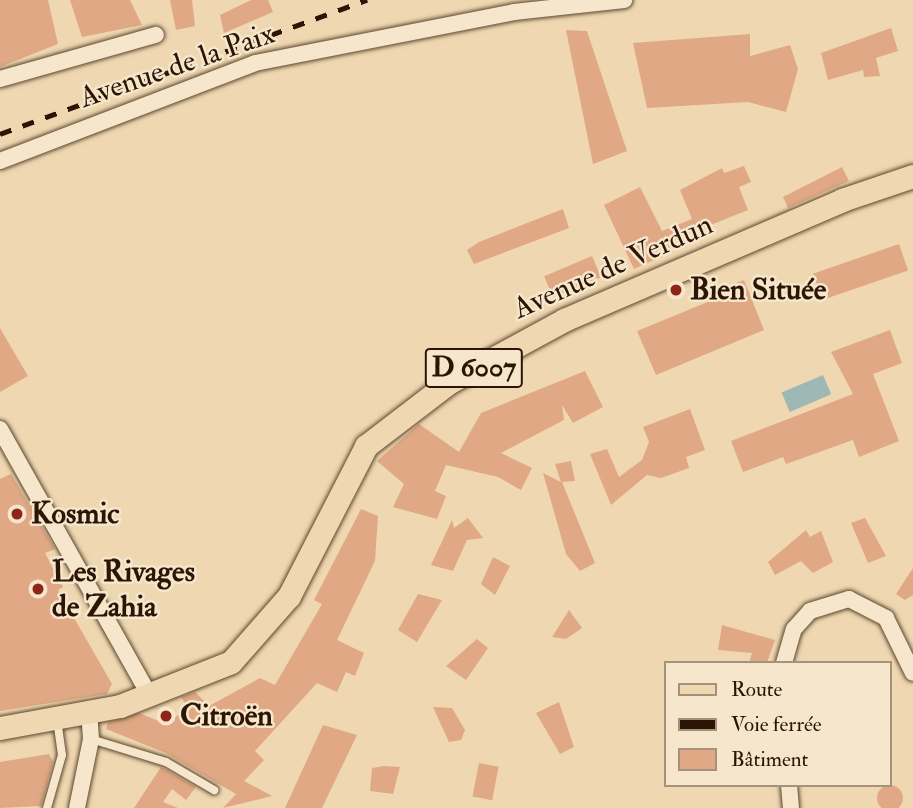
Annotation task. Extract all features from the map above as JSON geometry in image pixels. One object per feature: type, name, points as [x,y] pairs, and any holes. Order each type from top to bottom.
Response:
[{"type":"main road","name":"Avenue de Verdun","points":[[150,696],[231,662],[269,626],[351,469],[387,424],[564,320],[842,200],[913,176]]},
{"type":"main road","name":"D 6007","points":[[0,728],[89,712],[150,696]]},
{"type":"street","name":"Avenue de la Paix","points":[[0,160],[255,63],[512,6],[624,0]]},
{"type":"street","points":[[0,79],[156,35]]},
{"type":"street","points":[[0,429],[150,696]]},
{"type":"street","points":[[785,661],[794,629],[810,611],[849,599],[886,618],[913,673]]},
{"type":"street","points":[[77,808],[91,739],[89,712]]},
{"type":"street","points":[[789,787],[791,808]]},
{"type":"lane","points":[[47,808],[61,755],[56,718]]},
{"type":"lane","points":[[91,739],[166,762],[214,790]]},
{"type":"water","points":[[823,375],[831,394],[790,412],[782,393]]},
{"type":"building","points":[[0,0],[48,0],[58,44],[0,67]]},
{"type":"building","points":[[70,0],[130,0],[142,25],[82,37]]},
{"type":"building","points":[[170,0],[192,0],[195,26],[176,30]]},
{"type":"building","points":[[251,0],[268,0],[273,12],[224,33],[220,15]]},
{"type":"building","points":[[891,28],[898,51],[876,58],[880,76],[864,77],[863,70],[828,80],[821,53]]},
{"type":"building","points":[[566,30],[587,31],[627,151],[593,164]]},
{"type":"building","points":[[750,34],[750,56],[790,45],[798,69],[786,112],[748,102],[647,108],[633,43]]},
{"type":"building","points":[[744,166],[751,182],[739,187],[748,210],[668,242],[672,252],[634,269],[604,205],[640,187],[662,231],[692,219],[680,190],[722,168],[724,173]]},
{"type":"building","points":[[842,167],[849,181],[788,208],[783,197]]},
{"type":"building","points":[[563,209],[569,228],[474,264],[467,250],[479,242]]},
{"type":"building","points":[[899,244],[908,270],[822,300],[813,274]]},
{"type":"building","points":[[592,256],[601,277],[553,297],[544,276]]},
{"type":"building","points":[[744,280],[764,330],[656,375],[637,331],[732,292],[729,286]]},
{"type":"building","points":[[0,328],[28,376],[0,392]]},
{"type":"building","points":[[890,330],[902,363],[873,374],[899,441],[859,457],[853,440],[786,464],[783,457],[743,472],[731,441],[853,394],[831,352]]},
{"type":"building","points":[[585,371],[603,407],[573,423],[562,405],[564,420],[501,453],[532,468],[521,490],[498,477],[446,465],[435,491],[446,496],[437,519],[393,507],[404,484],[377,461],[419,424],[459,452],[481,413]]},
{"type":"building","points":[[690,409],[705,450],[686,457],[689,468],[661,478],[647,475],[611,505],[590,454],[607,449],[619,477],[642,460],[649,442],[643,427]]},
{"type":"building","points":[[571,461],[575,481],[562,482],[595,563],[580,571],[566,554],[543,473],[561,482],[555,464]]},
{"type":"building","points":[[11,474],[55,549],[45,553],[63,587],[58,590],[112,684],[107,694],[0,711],[0,479]]},
{"type":"building","points":[[361,509],[378,516],[375,561],[337,640],[364,653],[355,676],[346,672],[337,692],[317,683],[255,751],[264,760],[244,781],[272,796],[223,808],[236,794],[166,753],[106,729],[108,722],[139,713],[166,724],[188,708],[181,697],[195,692],[209,706],[260,678],[275,685],[322,604],[314,600]]},
{"type":"building","points":[[468,518],[483,538],[467,540],[453,571],[431,565],[452,520],[454,528]]},
{"type":"building","points":[[865,518],[886,556],[868,563],[851,523]]},
{"type":"building","points":[[806,530],[810,537],[821,531],[833,562],[813,573],[801,561],[775,575],[768,562]]},
{"type":"building","points":[[493,557],[510,566],[495,595],[481,584]]},
{"type":"building","points":[[913,568],[913,595],[905,600],[896,594]]},
{"type":"building","points":[[418,594],[442,600],[417,642],[398,630]]},
{"type":"building","points":[[569,610],[582,628],[566,639],[552,637]]},
{"type":"building","points":[[722,625],[775,640],[768,661],[750,661],[752,653],[718,650]]},
{"type":"building","points":[[477,639],[488,648],[466,680],[446,666]]},
{"type":"building","points":[[559,702],[574,747],[560,754],[536,713]]},
{"type":"building","points":[[433,707],[452,708],[465,730],[461,740],[449,742]]},
{"type":"building","points":[[323,725],[357,735],[322,808],[285,808]]},
{"type":"building","points":[[49,754],[53,762],[41,806],[0,808],[0,762]]},
{"type":"building","points":[[479,763],[499,767],[492,800],[473,796]]},
{"type":"building","points":[[161,767],[196,787],[186,800],[172,789],[163,802],[178,808],[134,808]]},
{"type":"building","points":[[400,767],[393,794],[370,791],[372,768]]},
{"type":"building","points":[[895,786],[902,793],[902,803],[896,809],[884,809],[878,803],[878,793],[884,787]]},
{"type":"railway","points":[[0,134],[367,0]]},
{"type":"place","name":"Bien Située","points":[[676,290]]},
{"type":"place","name":"Kosmic","points":[[17,514]]},
{"type":"place","name":"Les Rivages de Zahia","points":[[38,589]]},
{"type":"place","name":"Citroën","points":[[166,716]]}]
